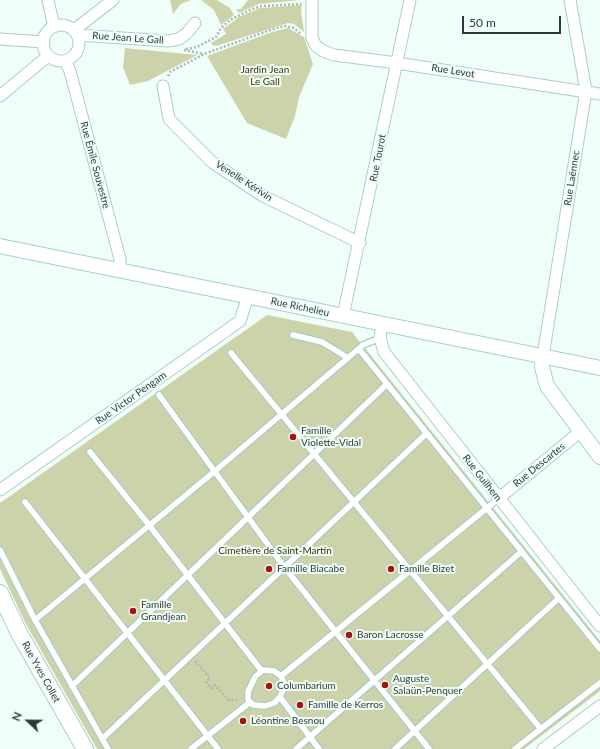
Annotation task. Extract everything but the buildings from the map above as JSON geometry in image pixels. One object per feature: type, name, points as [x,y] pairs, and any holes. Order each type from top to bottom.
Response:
[{"type":"main road","name":"Rue Yves Collet","points":[[0,593],[19,633],[85,749]]},
{"type":"street","points":[[48,0],[54,27]]},
{"type":"street","points":[[75,33],[113,0]]},
{"type":"street","name":"Rue Tourot","points":[[344,316],[410,0]]},
{"type":"street","name":"Rue Laënnec","points":[[543,356],[586,91],[570,0]]},
{"type":"street","name":"Rue Levot","points":[[312,2],[312,38],[316,46],[323,51],[334,55],[397,62],[600,94]]},
{"type":"street","name":"Rue Jean Le Gall","points":[[75,33],[168,41],[179,39],[187,33],[195,23]]},
{"type":"street","points":[[64,26],[75,33],[79,40],[78,51],[70,59],[59,62],[48,56],[44,50],[44,42],[49,31],[54,27],[64,26]]},
{"type":"street","points":[[0,40],[44,42]]},
{"type":"street","points":[[0,96],[48,56]]},
{"type":"street","name":"Rue Émile Souvestre","points":[[65,61],[70,71],[120,259],[120,270]]},
{"type":"street","name":"Venelle Kérivin","points":[[163,86],[169,119],[214,163],[263,196],[360,243]]},
{"type":"street","name":"Rue Richelieu","points":[[0,246],[600,368]]},
{"type":"street","name":"Rue Victor Pengam","points":[[0,490],[240,321],[248,296]]},
{"type":"street","name":"Rue Guilhem","points":[[382,323],[380,338],[384,352],[600,626]]},
{"type":"street","points":[[543,356],[542,367],[547,386],[600,457]]},
{"type":"street","name":"Rue Descartes","points":[[498,498],[581,431]]},
{"type":"street","points":[[543,749],[600,706]]},
{"type":"lane","points":[[293,335],[322,342],[348,358]]},
{"type":"lane","points":[[35,620],[215,471],[363,344],[380,338]]},
{"type":"lane","points":[[358,349],[600,649]]},
{"type":"lane","points":[[231,353],[353,503],[410,569],[447,617],[541,729]]},
{"type":"lane","points":[[72,686],[128,634],[387,384]]},
{"type":"lane","points":[[159,395],[285,568],[429,749]]},
{"type":"lane","points":[[102,739],[225,625],[426,434]]},
{"type":"lane","points":[[90,452],[149,525],[261,670]]},
{"type":"lane","points":[[281,676],[498,498]]},
{"type":"lane","points":[[25,502],[218,749]]},
{"type":"lane","points":[[0,550],[35,620],[108,749]]},
{"type":"lane","points":[[296,749],[521,552]]},
{"type":"lane","points":[[396,749],[559,598]]},
{"type":"lane","points":[[248,702],[253,705],[265,706],[274,703],[280,697],[284,686],[281,676],[270,670],[261,670]]},
{"type":"lane","points":[[191,749],[248,702],[248,692],[252,681],[261,670]]},
{"type":"lane","points":[[515,749],[600,684]]},
{"type":"lane","points":[[280,697],[319,749]]},
{"type":"path","points":[[204,54],[181,49],[197,47],[216,37],[221,28],[230,20],[252,9],[262,6],[312,2]]},
{"type":"path","points":[[163,86],[170,72],[204,54],[225,46],[280,27],[294,28],[301,34]]},
{"type":"path","points":[[191,657],[210,678],[206,682],[212,688],[215,685],[229,700],[248,702]]},
{"type":"green space","points":[[170,0],[191,0],[181,4],[173,14]]},
{"type":"green space","points":[[201,0],[217,0],[230,8],[234,15],[221,25],[214,10]]},
{"type":"green space","points":[[248,0],[300,0],[259,4],[239,13],[236,9],[241,9]]},
{"type":"green space","points":[[302,2],[301,11],[304,32],[294,24],[288,23],[216,46],[212,45],[211,43],[226,34],[223,29],[239,17],[260,8],[301,5]]},
{"type":"green space","name":"Jardin Jean Le Gall","points":[[288,28],[304,37],[313,64],[299,97],[295,116],[286,139],[247,123],[207,56],[272,32]]},
{"type":"green space","points":[[125,48],[197,55],[148,81],[130,85],[123,67]]},
{"type":"green space","name":"Cimetière de Saint-Martin","points":[[267,315],[352,332],[600,641],[600,691],[524,749],[97,749],[26,624],[0,569],[0,503]]},
{"type":"place","name":"Famille Violette-Vidal","points":[[293,437]]},
{"type":"place","name":"Famille Biacabe","points":[[269,569]]},
{"type":"place","name":"Famille Bizet","points":[[391,569]]},
{"type":"place","name":"Famille Grandjean","points":[[133,611]]},
{"type":"place","name":"Baron Lacrosse","points":[[349,635]]},
{"type":"place","name":"Auguste Salaün-Penquer","points":[[385,685]]},
{"type":"place","name":"Columbarium","points":[[269,686]]},
{"type":"place","name":"Famille de Kerros","points":[[300,705]]},
{"type":"place","name":"Léontine Besnou","points":[[243,721]]}]
